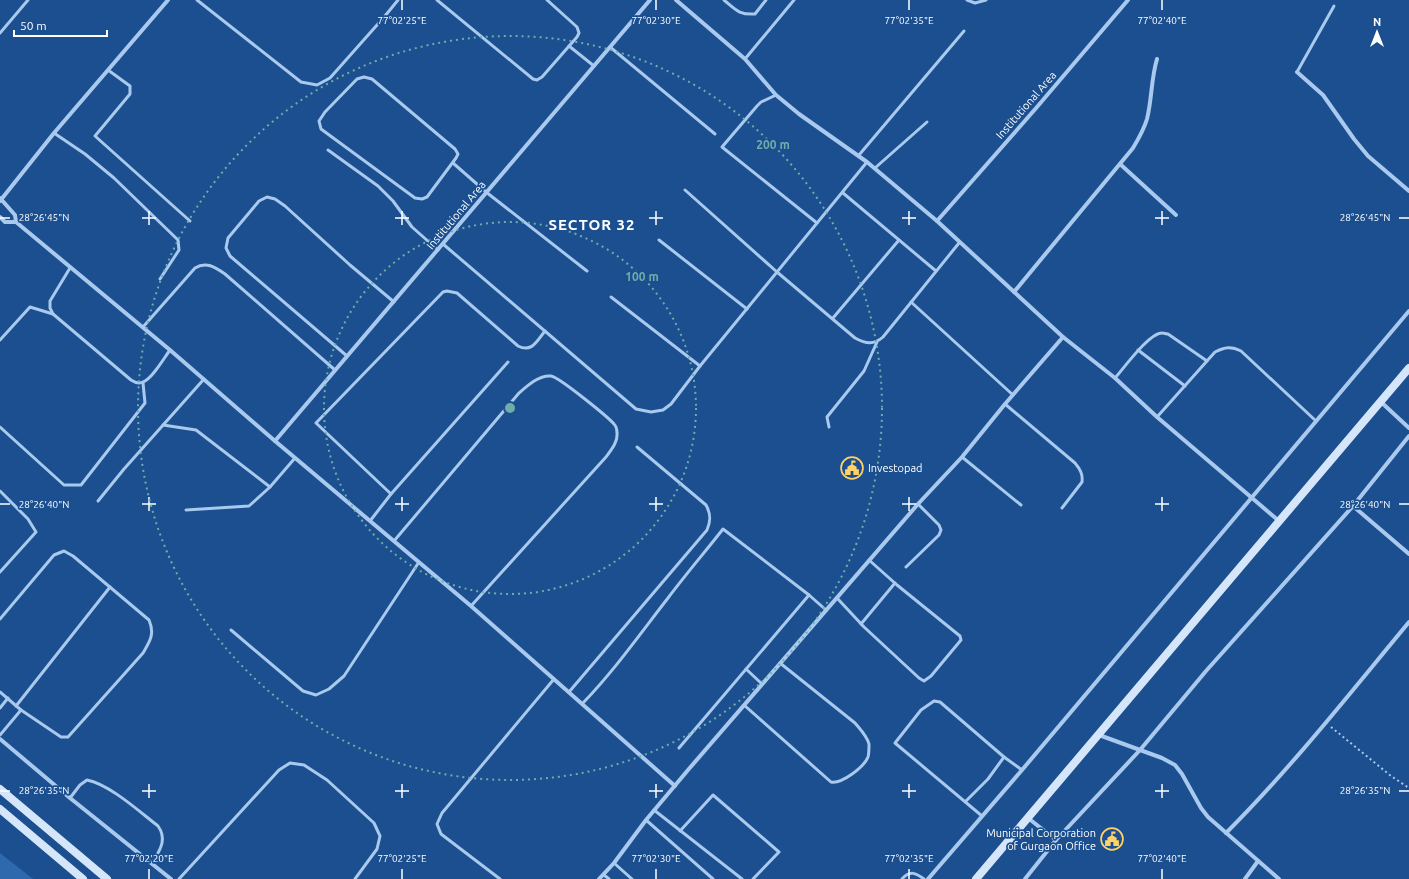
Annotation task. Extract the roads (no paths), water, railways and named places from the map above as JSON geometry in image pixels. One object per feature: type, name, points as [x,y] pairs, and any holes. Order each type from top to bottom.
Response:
[{"type":"street","points":[[16,222],[15,215],[1,200],[54,133],[168,0]]},
{"type":"street","name":"Institutional Area","points":[[275,441],[650,0]]},
{"type":"street","points":[[676,0],[745,59],[776,95],[799,114],[859,155],[875,168],[937,221],[959,243],[1063,337],[1116,378],[1157,417],[1279,522]]},
{"type":"street","name":"Institutional Area","points":[[937,221],[1128,0]]},
{"type":"street","points":[[1014,292],[1133,148],[1142,133],[1147,118],[1156,59]]},
{"type":"street","points":[[1297,72],[1323,95],[1368,156],[1409,191]]},
{"type":"street","points":[[1120,164],[1176,215]]},
{"type":"street","points":[[0,217],[5,222],[16,222],[143,327],[275,441],[471,606],[675,786]]},
{"type":"street","points":[[928,879],[1022,770],[1409,311]]},
{"type":"street","points":[[599,879],[614,863],[654,810],[869,560],[962,457],[1012,395],[1063,337]]},
{"type":"street","points":[[976,879],[1100,735],[1409,368]]},
{"type":"street","points":[[1380,401],[1409,428]]},
{"type":"street","points":[[1025,879],[1056,840],[1140,750],[1206,671],[1353,506],[1409,436]]},
{"type":"street","points":[[1353,506],[1409,554]]},
{"type":"street","points":[[1226,833],[1269,788],[1326,723],[1409,622]]},
{"type":"street","points":[[1100,735],[1162,758],[1175,765],[1208,817],[1279,879]]},
{"type":"street","points":[[0,739],[70,798],[171,879]]},
{"type":"street","points":[[0,789],[107,879]]},
{"type":"street","points":[[0,809],[83,879]]},
{"type":"street","points":[[1028,818],[1056,840]]},
{"type":"street","points":[[1245,879],[1258,861]]},
{"type":"lane","points":[[0,32],[28,0]]},
{"type":"lane","points":[[197,0],[301,82],[317,85],[330,78],[398,0]]},
{"type":"lane","points":[[437,0],[533,79],[537,80],[542,77],[579,33],[577,28],[547,0]]},
{"type":"lane","points":[[724,0],[737,12],[755,14],[766,0]]},
{"type":"lane","points":[[745,59],[794,0]]},
{"type":"lane","points":[[967,0],[975,2],[986,0]]},
{"type":"lane","points":[[1297,72],[1334,6]]},
{"type":"lane","points":[[859,155],[964,31]]},
{"type":"lane","points":[[569,46],[594,66]]},
{"type":"lane","points":[[610,47],[714,134]]},
{"type":"lane","points":[[108,70],[130,86],[130,94],[95,136],[190,221]]},
{"type":"lane","points":[[364,77],[372,79],[455,148],[458,154],[453,163],[427,197],[422,199],[415,198],[321,129],[319,121],[325,112],[357,79],[364,77]]},
{"type":"lane","points":[[776,95],[761,102],[722,147],[817,223]]},
{"type":"lane","points":[[875,168],[927,122]]},
{"type":"lane","points":[[54,133],[85,154],[114,178],[178,240],[179,250],[160,279]]},
{"type":"lane","points":[[328,150],[378,186],[393,201],[412,227],[438,250]]},
{"type":"lane","points":[[443,244],[636,409],[651,412],[663,410],[672,404],[700,366],[867,162]]},
{"type":"lane","points":[[453,163],[486,192],[587,271]]},
{"type":"lane","points":[[685,190],[777,272],[861,342],[870,344],[877,342]]},
{"type":"lane","points":[[843,193],[936,271]]},
{"type":"lane","points":[[347,356],[230,256],[226,248],[228,238],[259,201],[267,197],[275,199],[285,206],[350,265],[394,302]]},
{"type":"lane","points":[[659,240],[747,309]]},
{"type":"lane","points":[[833,318],[899,240]]},
{"type":"lane","points":[[829,427],[827,417],[864,371],[877,342],[959,243]]},
{"type":"lane","points":[[143,327],[194,268],[199,265],[206,264],[225,274],[335,370]]},
{"type":"lane","points":[[70,268],[50,301],[50,308],[53,314],[130,380],[143,383],[149,379],[170,350]]},
{"type":"lane","points":[[391,494],[316,423],[443,292],[447,291],[457,293],[518,346],[524,349],[529,349],[545,331]]},
{"type":"lane","points":[[611,297],[700,366]]},
{"type":"lane","points":[[911,302],[1012,395]]},
{"type":"lane","points":[[0,340],[30,307],[53,314]]},
{"type":"lane","points":[[1116,378],[1138,350],[1155,336],[1162,333],[1168,334],[1207,361]]},
{"type":"lane","points":[[1157,417],[1215,352],[1224,348],[1233,347],[1241,351],[1316,421]]},
{"type":"lane","points":[[1138,350],[1185,386]]},
{"type":"lane","points":[[370,520],[391,494],[508,362]]},
{"type":"lane","points":[[394,541],[528,385],[542,377],[552,376],[561,381],[603,414],[615,425],[618,434],[615,444],[606,457],[471,606]]},
{"type":"lane","points":[[98,501],[204,379]]},
{"type":"lane","points":[[0,427],[64,485],[81,485],[145,403],[143,383]]},
{"type":"lane","points":[[1005,404],[1075,463],[1081,471],[1083,477],[1082,482],[1062,508]]},
{"type":"lane","points":[[163,425],[196,430],[270,487]]},
{"type":"lane","points":[[568,692],[707,530],[710,523],[710,512],[706,506],[637,446]]},
{"type":"lane","points":[[962,457],[1021,505]]},
{"type":"lane","points":[[186,510],[249,506],[270,487],[296,458]]},
{"type":"lane","points":[[0,491],[28,519],[36,532],[0,572]]},
{"type":"lane","points":[[906,567],[938,535],[940,530],[939,525],[918,504]]},
{"type":"lane","points":[[582,704],[597,689],[623,658],[723,529],[809,595],[826,610]]},
{"type":"lane","points":[[0,618],[54,555],[64,551],[73,556],[110,586],[149,620],[153,629],[150,641],[144,653],[68,737],[60,737],[21,710],[0,692]]},
{"type":"lane","points":[[837,598],[861,624],[919,678],[924,681],[931,676],[961,640],[960,636],[869,560]]},
{"type":"lane","points":[[231,630],[303,692],[316,695],[329,689],[344,676],[419,562]]},
{"type":"lane","points":[[861,624],[895,583]]},
{"type":"lane","points":[[16,706],[110,586]]},
{"type":"lane","points":[[679,748],[809,595]]},
{"type":"lane","points":[[744,705],[831,782],[840,782],[860,767],[868,756],[869,744],[864,734],[855,723],[780,663]]},
{"type":"lane","points":[[746,669],[762,684]]},
{"type":"lane","points":[[500,879],[441,834],[437,824],[442,813],[554,679]]},
{"type":"lane","points":[[0,708],[8,698]]},
{"type":"lane","points":[[982,816],[966,801],[895,743],[921,710],[934,701],[940,702],[1004,757],[1022,770]]},
{"type":"lane","points":[[0,735],[21,710]]},
{"type":"lane","points":[[966,801],[988,779],[1004,757]]},
{"type":"lane","points":[[179,879],[279,770],[290,764],[304,765],[327,780],[374,823],[380,836],[377,849],[355,879]]},
{"type":"lane","points":[[70,798],[80,785],[87,780],[94,782],[114,793],[158,826],[162,831],[163,838],[162,844],[152,864]]},
{"type":"lane","points":[[680,831],[713,795],[779,852],[754,879]]},
{"type":"lane","points":[[654,810],[742,879]]},
{"type":"lane","points":[[646,820],[713,879]]},
{"type":"lane","points":[[614,863],[632,879]]},
{"type":"lane","points":[[902,879],[906,874],[910,873],[916,873],[924,879]]},
{"type":"lane","points":[[604,875],[609,879]]},
{"type":"place","name":"Investopad","points":[[852,468]]},
{"type":"place","name":"Municipal Corporation of Gurgaon Office","points":[[1112,839]]},
{"type":"district","name":"SECTOR 32","points":[[592,224]]}]
